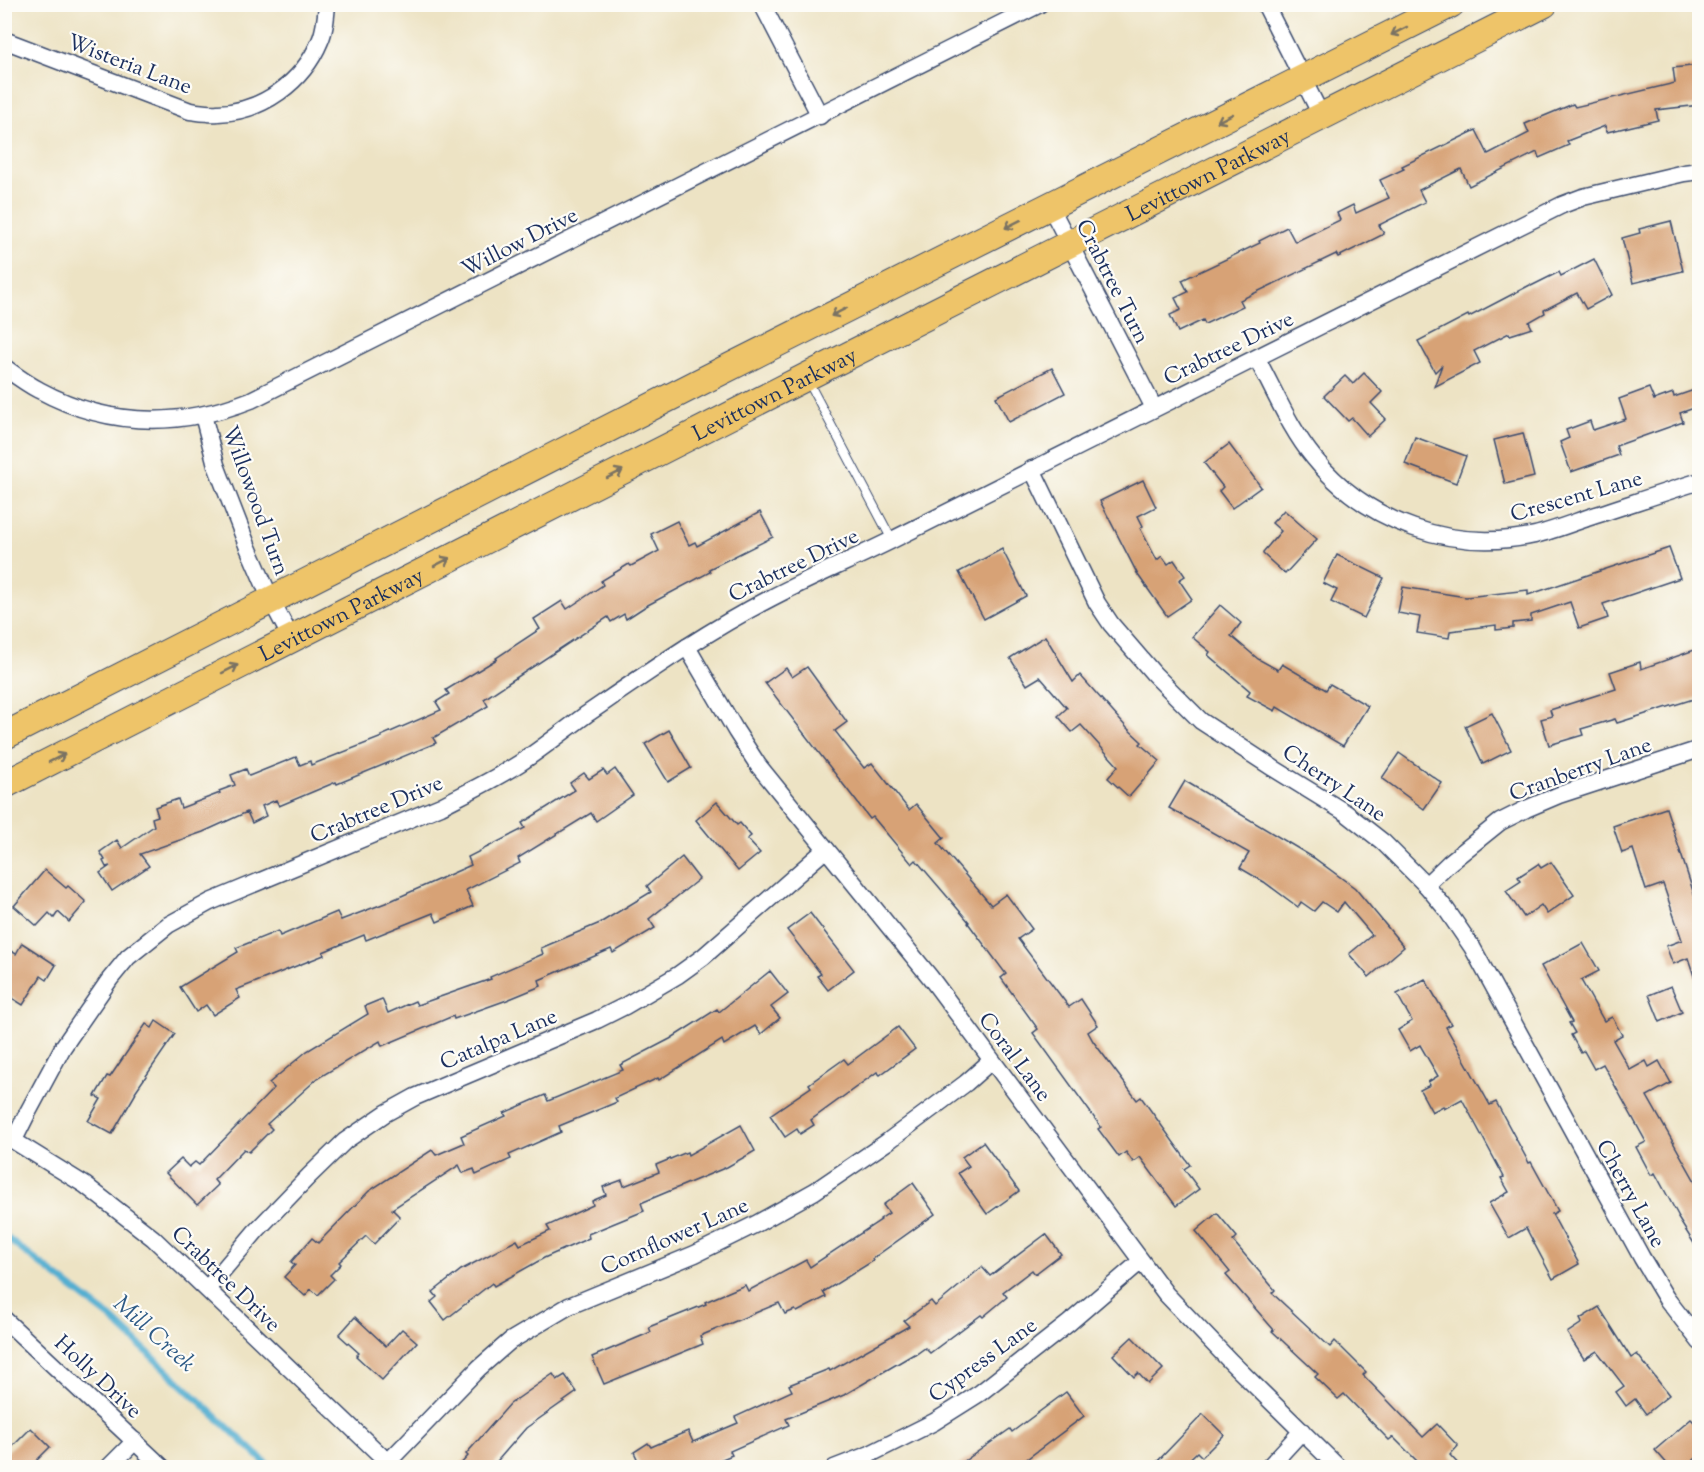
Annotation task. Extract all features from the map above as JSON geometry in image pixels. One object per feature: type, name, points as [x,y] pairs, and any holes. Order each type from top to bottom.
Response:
[{"type":"main road","name":"Levittown Parkway","points":[[4,736],[1451,4]]},
{"type":"main road","name":"Levittown Parkway","points":[[4,784],[1544,4]]},
{"type":"street","name":"Wisteria Lane","points":[[4,40],[190,111],[234,112],[260,104],[296,78],[307,65],[320,42],[327,4]]},
{"type":"street","points":[[762,4],[820,116]]},
{"type":"street","name":"Willow Drive","points":[[4,367],[37,390],[73,406],[111,416],[136,420],[176,420],[226,410],[251,400],[1040,4]]},
{"type":"street","points":[[1265,4],[1322,117]]},
{"type":"street","name":"Crabtree Drive","points":[[391,1465],[153,1238],[85,1185],[9,1138],[28,1112],[63,1047],[128,957],[168,925],[210,902],[441,806],[476,788],[521,762],[586,715],[721,625],[771,598],[1257,359],[1562,205],[1583,197],[1700,171]]},
{"type":"street","name":"Crabtree Turn","points":[[1050,206],[1154,408]]},
{"type":"street","name":"Crescent Lane","points":[[1257,359],[1296,432],[1332,479],[1367,506],[1419,531],[1462,540],[1491,540],[1535,535],[1700,481]]},
{"type":"street","name":"Willowood Turn","points":[[203,416],[216,465],[247,545],[271,600],[291,638]]},
{"type":"street","name":"Cherry Lane","points":[[1032,469],[1097,603],[1154,674],[1201,721],[1346,813],[1383,842],[1426,885],[1446,909],[1472,947],[1666,1298],[1700,1342]]},
{"type":"street","name":"Coral Lane","points":[[687,647],[758,765],[930,977],[1167,1294],[1215,1345],[1339,1467]]},
{"type":"street","name":"Cranberry Lane","points":[[1426,885],[1449,863],[1500,822],[1559,795],[1700,749]]},
{"type":"street","name":"Catalpa Lane","points":[[207,1289],[256,1231],[345,1141],[386,1113],[415,1097],[597,1020],[678,975],[703,957],[826,849]]},
{"type":"street","name":"Cornflower Lane","points":[[391,1465],[478,1368],[510,1341],[563,1309],[695,1254],[815,1191],[887,1142],[992,1061]]},
{"type":"street","name":"Cypress Lane","points":[[834,1467],[870,1454],[934,1422],[980,1393],[1069,1323],[1141,1261]]},
{"type":"street","name":"Holly Drive","points":[[4,1319],[163,1467]]},
{"type":"street","points":[[1268,1467],[1302,1431]]},
{"type":"street","points":[[108,1467],[135,1441]]},
{"type":"lane","points":[[806,377],[892,540]]},
{"type":"building","points":[[1700,65],[1700,105],[1656,110],[1658,120],[1607,132],[1605,126],[1567,141],[1569,145],[1539,158],[1537,152],[1469,186],[1461,169],[1419,190],[1425,202],[1379,225],[1384,234],[1338,257],[1336,254],[1240,300],[1243,306],[1205,324],[1203,320],[1178,332],[1170,315],[1181,310],[1175,298],[1188,292],[1182,280],[1260,243],[1259,241],[1287,227],[1295,242],[1340,220],[1337,213],[1353,205],[1356,213],[1389,198],[1380,180],[1404,169],[1402,166],[1476,130],[1488,154],[1529,133],[1525,124],[1573,104],[1575,107],[1675,83],[1673,68]]},
{"type":"building","points":[[1671,221],[1683,271],[1633,283],[1622,238],[1640,233],[1639,229]]},
{"type":"building","points":[[1594,259],[1612,295],[1586,309],[1577,293],[1544,310],[1545,313],[1529,322],[1532,328],[1510,335],[1509,333],[1474,351],[1480,363],[1434,387],[1442,365],[1435,372],[1418,341],[1530,285],[1559,272],[1561,276]]},
{"type":"building","points":[[1052,368],[1065,393],[1009,422],[996,397]]},
{"type":"building","points":[[1364,373],[1382,392],[1371,403],[1386,419],[1368,436],[1352,418],[1348,421],[1324,396],[1345,376],[1353,384]]},
{"type":"building","points":[[1649,388],[1654,400],[1673,393],[1674,397],[1700,388],[1700,406],[1680,413],[1683,422],[1616,446],[1619,455],[1571,472],[1560,442],[1569,438],[1566,430],[1590,421],[1593,430],[1626,419],[1619,399]]},
{"type":"building","points":[[1523,433],[1534,477],[1505,484],[1494,440]]},
{"type":"building","points":[[1415,437],[1466,456],[1456,483],[1405,464]]},
{"type":"building","points":[[1229,444],[1261,487],[1232,508],[1219,491],[1223,487],[1204,463]]},
{"type":"building","points":[[1143,480],[1156,507],[1138,516],[1143,526],[1140,528],[1157,560],[1162,556],[1168,564],[1174,560],[1185,576],[1179,580],[1192,599],[1167,616],[1138,575],[1100,501]]},
{"type":"building","points":[[1284,510],[1317,539],[1285,574],[1263,554],[1281,531],[1272,523]]},
{"type":"building","points":[[760,512],[773,537],[709,569],[710,572],[626,619],[624,614],[611,622],[608,617],[484,699],[488,706],[433,738],[436,743],[279,806],[276,800],[262,806],[266,816],[252,823],[247,812],[203,832],[140,854],[149,866],[112,891],[100,873],[110,866],[106,867],[100,852],[117,840],[122,848],[154,826],[152,818],[158,816],[155,807],[178,799],[181,808],[220,793],[219,791],[235,785],[231,775],[246,769],[249,776],[296,757],[300,765],[310,761],[311,765],[382,737],[441,710],[436,702],[449,694],[446,690],[540,629],[534,619],[562,601],[567,609],[603,585],[601,581],[629,564],[631,566],[659,551],[651,534],[677,521],[689,545],[695,542],[697,546]]},
{"type":"building","points":[[1669,548],[1680,578],[1603,604],[1608,618],[1579,628],[1570,602],[1531,615],[1531,621],[1513,623],[1513,628],[1496,630],[1496,625],[1450,631],[1449,638],[1417,633],[1420,617],[1398,613],[1403,587],[1466,597],[1528,590],[1528,595]]},
{"type":"building","points":[[1002,549],[1026,596],[984,619],[959,572]]},
{"type":"building","points":[[1337,555],[1384,578],[1364,618],[1331,602],[1337,590],[1323,583]]},
{"type":"building","points":[[1220,605],[1241,623],[1231,636],[1258,659],[1278,670],[1282,664],[1326,690],[1330,684],[1368,706],[1343,746],[1277,707],[1275,711],[1247,696],[1250,691],[1208,655],[1210,652],[1192,637]]},
{"type":"building","points":[[1045,636],[1073,682],[1080,675],[1142,742],[1140,744],[1160,761],[1129,797],[1108,778],[1118,766],[1081,725],[1072,732],[1058,716],[1067,708],[1040,677],[1027,685],[1010,658]]},
{"type":"building","points":[[1700,648],[1700,697],[1617,723],[1615,719],[1581,729],[1583,735],[1549,745],[1541,719],[1552,716],[1550,710],[1616,689],[1610,672],[1640,662],[1641,669]]},
{"type":"building","points":[[807,667],[847,722],[835,731],[864,768],[872,763],[909,810],[916,804],[944,838],[938,843],[991,905],[1006,894],[1032,929],[1018,939],[1069,1007],[1081,999],[1098,1025],[1088,1032],[1093,1041],[1137,1100],[1141,1097],[1190,1165],[1184,1169],[1199,1189],[1176,1206],[1140,1157],[1133,1162],[1126,1152],[1119,1157],[1098,1129],[1101,1127],[1033,1033],[1038,1029],[1001,978],[1006,974],[969,922],[916,860],[912,864],[873,817],[870,819],[765,683],[786,668],[792,677]]},
{"type":"building","points":[[1492,713],[1511,750],[1483,764],[1465,726]]},
{"type":"building","points":[[669,730],[691,768],[668,782],[645,744]]},
{"type":"building","points":[[1399,753],[1442,783],[1424,809],[1382,778]]},
{"type":"building","points":[[615,769],[633,795],[596,821],[591,813],[518,858],[520,863],[466,890],[473,906],[437,922],[433,913],[366,940],[364,935],[323,952],[324,955],[236,990],[240,998],[213,1015],[206,1005],[196,1012],[180,987],[238,952],[236,948],[278,931],[280,936],[337,912],[341,920],[471,865],[468,857],[525,828],[522,823],[575,790],[570,783],[584,773],[589,779],[603,770],[607,775]]},
{"type":"building","points":[[1185,781],[1314,858],[1355,888],[1404,947],[1369,977],[1349,954],[1372,935],[1344,902],[1337,912],[1322,902],[1314,911],[1301,902],[1298,907],[1240,868],[1249,853],[1169,808]]},
{"type":"building","points":[[717,802],[737,825],[740,823],[751,836],[747,839],[760,853],[738,871],[696,820]]},
{"type":"building","points":[[1666,808],[1696,900],[1700,899],[1700,982],[1696,982],[1688,958],[1673,964],[1666,946],[1682,940],[1663,884],[1646,890],[1633,849],[1622,853],[1613,826]]},
{"type":"building","points":[[682,857],[699,879],[649,919],[655,928],[613,953],[611,949],[539,980],[541,986],[507,1000],[454,1019],[453,1016],[382,1046],[380,1041],[318,1078],[267,1124],[272,1129],[249,1152],[244,1149],[214,1180],[218,1185],[197,1205],[166,1173],[181,1159],[189,1167],[195,1162],[199,1165],[274,1088],[269,1083],[307,1051],[368,1014],[365,1006],[382,999],[388,1013],[415,1001],[417,1005],[491,979],[490,977],[543,954],[541,948],[600,923],[651,892],[647,886]]},
{"type":"building","points":[[1551,862],[1574,895],[1547,914],[1541,905],[1524,917],[1506,891],[1521,881],[1518,877],[1538,864],[1541,868]]},
{"type":"building","points":[[45,870],[86,902],[69,922],[58,912],[54,918],[49,913],[37,926],[14,906]]},
{"type":"building","points":[[810,913],[854,970],[828,990],[817,976],[821,974],[787,930]]},
{"type":"building","points":[[22,943],[56,965],[47,980],[41,976],[23,1005],[4,993],[4,947],[16,954]]},
{"type":"building","points":[[1583,943],[1599,971],[1581,980],[1604,1021],[1612,1017],[1622,1035],[1613,1040],[1630,1070],[1646,1061],[1649,1067],[1659,1061],[1671,1083],[1647,1096],[1700,1190],[1700,1253],[1678,1218],[1655,1173],[1651,1175],[1636,1147],[1646,1142],[1603,1064],[1594,1069],[1584,1051],[1581,1053],[1571,1035],[1575,1033],[1569,1023],[1572,1022],[1541,966]]},
{"type":"building","points":[[770,971],[788,994],[771,1007],[780,1018],[761,1034],[755,1026],[724,1045],[722,1040],[659,1080],[658,1078],[615,1098],[617,1102],[559,1126],[561,1132],[509,1155],[511,1159],[476,1175],[474,1169],[463,1173],[459,1165],[392,1209],[400,1217],[374,1244],[366,1236],[339,1262],[341,1264],[330,1275],[334,1279],[318,1295],[311,1289],[305,1296],[284,1277],[295,1265],[291,1262],[312,1238],[318,1243],[369,1191],[432,1150],[436,1155],[464,1143],[461,1136],[506,1116],[504,1113],[545,1095],[548,1101],[623,1070],[620,1065],[670,1039],[717,1009],[719,1012]]},
{"type":"building","points":[[1425,979],[1451,1024],[1446,1027],[1490,1105],[1496,1102],[1558,1211],[1552,1214],[1579,1264],[1553,1279],[1526,1228],[1509,1238],[1489,1203],[1509,1192],[1501,1178],[1504,1177],[1462,1099],[1444,1109],[1443,1106],[1432,1112],[1420,1090],[1430,1085],[1428,1082],[1438,1076],[1420,1045],[1410,1051],[1398,1030],[1412,1021],[1397,994]]},
{"type":"building","points":[[1671,986],[1682,1012],[1660,1022],[1649,995]]},
{"type":"building","points":[[156,1021],[175,1034],[135,1092],[112,1134],[88,1121],[101,1099],[95,1096],[146,1024],[152,1028]]},
{"type":"building","points":[[898,1027],[915,1049],[880,1075],[877,1072],[811,1120],[814,1125],[800,1134],[797,1129],[785,1137],[770,1115],[811,1087],[809,1084],[844,1059],[848,1064]]},
{"type":"building","points":[[741,1125],[755,1151],[727,1167],[641,1203],[644,1211],[588,1234],[589,1238],[544,1258],[494,1286],[492,1283],[445,1320],[431,1302],[437,1297],[433,1292],[461,1270],[517,1240],[520,1245],[550,1231],[547,1226],[593,1205],[592,1201],[606,1195],[603,1187],[622,1180],[624,1186],[659,1172],[656,1165],[687,1152],[688,1155]]},
{"type":"building","points":[[983,1142],[1019,1191],[987,1214],[958,1173],[969,1166],[962,1157]]},
{"type":"building","points":[[913,1183],[935,1214],[872,1259],[873,1261],[823,1292],[826,1297],[797,1312],[795,1310],[785,1314],[779,1303],[700,1336],[703,1344],[604,1384],[592,1357],[651,1332],[649,1327],[745,1285],[748,1291],[806,1260],[810,1267],[881,1220],[889,1213],[883,1205]]},
{"type":"building","points":[[1217,1213],[1237,1237],[1233,1241],[1275,1290],[1272,1293],[1330,1347],[1335,1341],[1366,1372],[1363,1375],[1423,1437],[1437,1424],[1458,1446],[1450,1455],[1461,1467],[1423,1467],[1393,1437],[1389,1440],[1344,1394],[1338,1399],[1315,1377],[1318,1374],[1272,1331],[1274,1330],[1226,1275],[1230,1272],[1196,1231]]},
{"type":"building","points":[[1046,1234],[1061,1254],[1035,1274],[1032,1270],[1003,1292],[1007,1297],[983,1317],[981,1315],[930,1353],[925,1348],[844,1395],[786,1419],[789,1425],[730,1451],[732,1455],[703,1467],[641,1467],[634,1452],[648,1443],[651,1447],[688,1431],[693,1442],[738,1423],[735,1417],[792,1391],[789,1385],[829,1369],[830,1371],[909,1326],[904,1321],[931,1301],[935,1306],[982,1267],[990,1276]]},
{"type":"building","points":[[1599,1307],[1631,1358],[1637,1354],[1669,1395],[1646,1414],[1635,1399],[1626,1406],[1616,1392],[1624,1386],[1597,1351],[1584,1359],[1567,1333],[1582,1323],[1580,1319]]},
{"type":"building","points":[[355,1317],[386,1346],[402,1329],[417,1342],[382,1380],[356,1356],[359,1353],[339,1335]]},
{"type":"building","points":[[1132,1337],[1163,1369],[1148,1384],[1138,1373],[1134,1377],[1113,1355]]},
{"type":"building","points":[[553,1374],[557,1380],[565,1375],[577,1392],[526,1428],[492,1467],[458,1467],[468,1456],[466,1454],[510,1404]]},
{"type":"building","points":[[1066,1392],[1084,1416],[1016,1467],[956,1467],[1010,1429],[1012,1432]]},
{"type":"building","points":[[1203,1414],[1224,1435],[1202,1457],[1197,1452],[1181,1467],[1152,1467]]},
{"type":"building","points":[[1691,1419],[1700,1428],[1700,1455],[1685,1467],[1670,1467],[1655,1450]]},
{"type":"building","points":[[31,1428],[50,1447],[30,1467],[4,1467],[4,1455]]},
{"type":"waterway","name":"Mill Creek","points":[[4,1236],[111,1318],[271,1468]]}]
